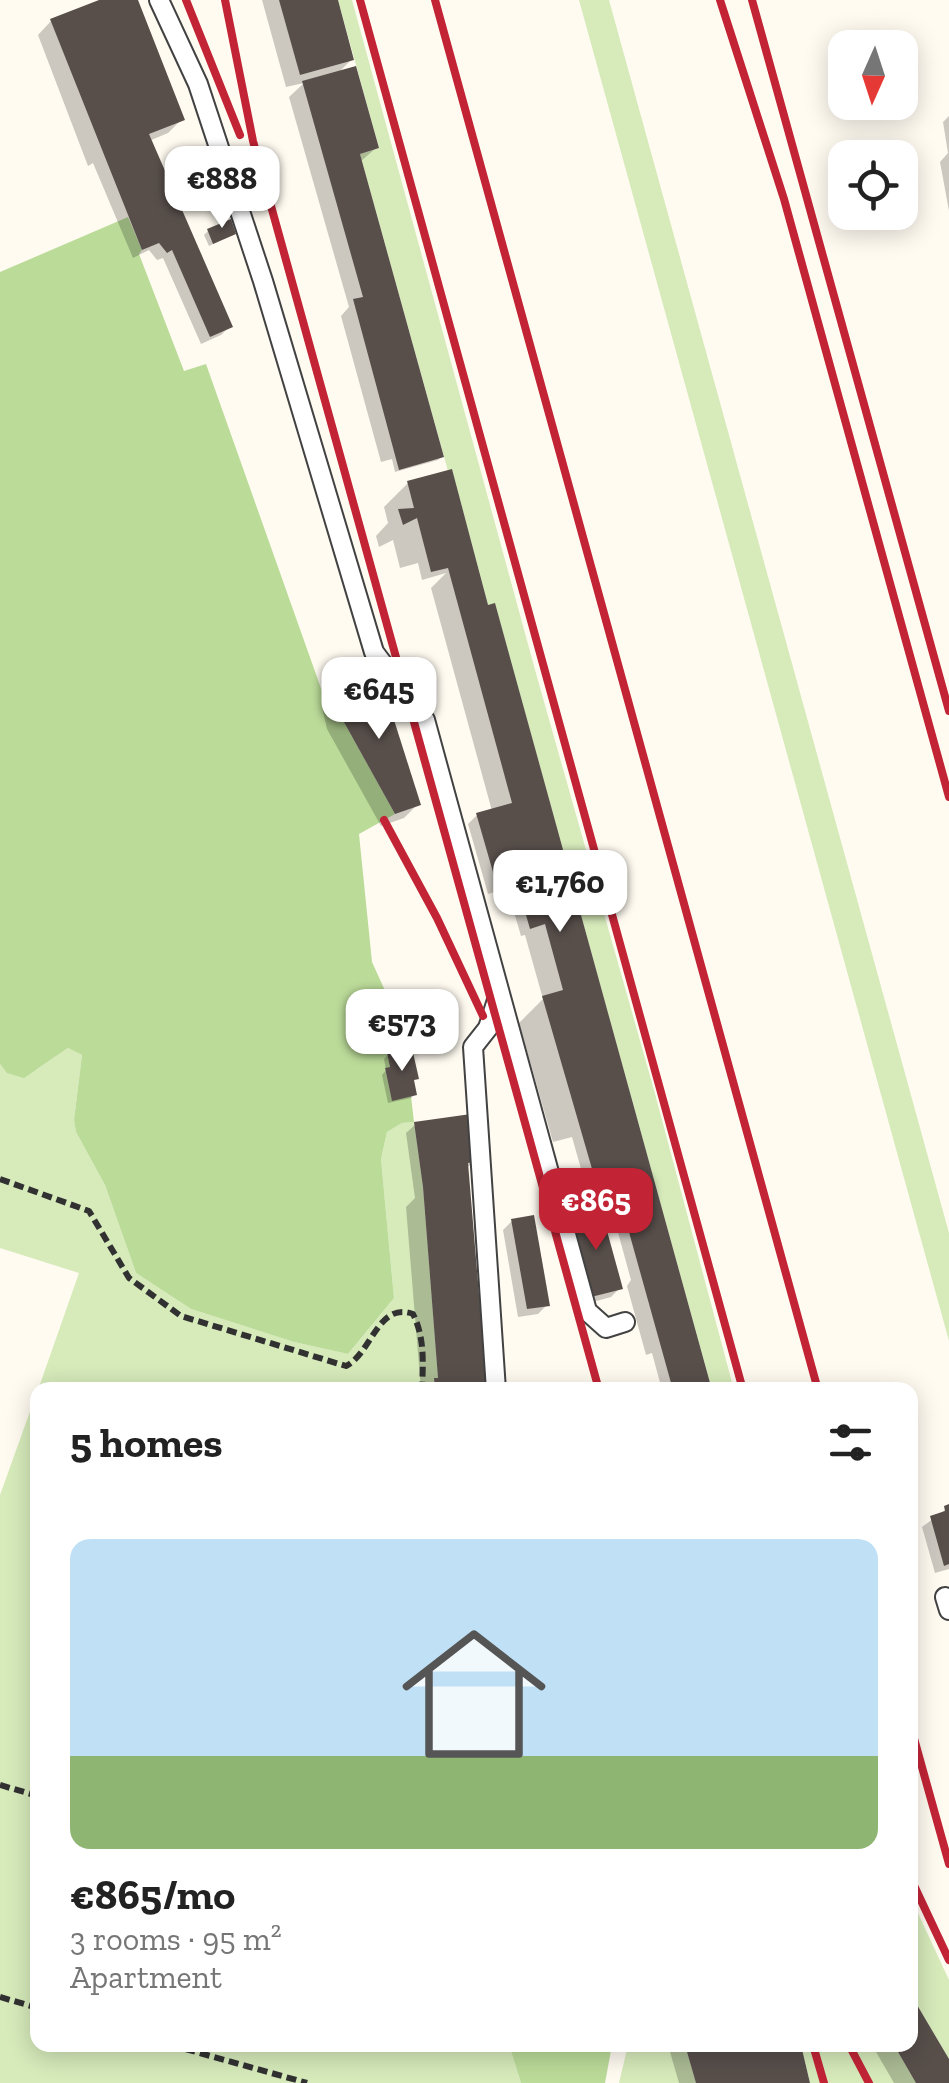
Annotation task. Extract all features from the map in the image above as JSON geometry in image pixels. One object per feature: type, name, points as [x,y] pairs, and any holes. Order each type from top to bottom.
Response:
[{"type":"lane","points":[[159,0],[198,84],[228,174],[374,652],[426,720],[586,1311],[606,1328],[625,1322]]},
{"type":"lane","points":[[495,1382],[472,1047],[488,1028],[500,991]]},
{"type":"path","points":[[0,1180],[89,1211],[129,1278],[181,1316],[346,1366],[357,1360],[389,1314],[403,1310],[413,1314],[420,1327],[422,1382]]},
{"type":"path","points":[[0,1785],[30,1794]]},
{"type":"path","points":[[0,1997],[30,2006]]},
{"type":"path","points":[[196,2052],[307,2083]]},
{"type":"green space","points":[[338,0],[352,0],[732,1382],[710,1382],[495,604],[488,605],[452,470],[448,471],[360,154],[379,148]]},
{"type":"green space","points":[[579,0],[609,0],[949,1233],[949,1341]]},
{"type":"green space","points":[[128,217],[184,371],[206,364],[323,694],[334,691],[340,715],[395,814],[359,834],[372,962],[392,1006],[403,1049],[387,1053],[390,1067],[385,1069],[392,1100],[411,1096],[414,1122],[402,1123],[387,1132],[381,1159],[394,1298],[348,1354],[294,1342],[191,1309],[136,1273],[105,1185],[76,1132],[82,1055],[68,1048],[24,1078],[7,1073],[0,1064],[0,272]]},
{"type":"green space","points":[[68,1048],[82,1055],[76,1132],[105,1185],[136,1273],[191,1309],[294,1342],[348,1354],[394,1298],[381,1159],[387,1132],[402,1123],[414,1122],[438,1378],[434,1382],[41,1382],[79,1273],[0,1248],[0,1064],[8,1073],[36,1070]]},
{"type":"green space","points":[[30,1411],[30,2052],[511,2052],[521,2083],[0,2083],[0,1495]]},
{"type":"green space","points":[[918,1913],[949,1980],[949,2059],[918,2007]]},
{"type":"green space","points":[[511,2052],[611,2052],[605,2083],[521,2083]]},
{"type":"green space","points":[[626,2052],[687,2052],[696,2083],[619,2083]]},
{"type":"green space","points":[[803,2052],[898,2052],[916,2083],[810,2083]]},
{"type":"building","points":[[99,0],[138,0],[185,120],[149,134],[233,327],[210,337],[172,250],[167,253],[159,243],[142,250],[50,19]]},
{"type":"building","points":[[279,0],[338,0],[354,60],[300,75]]},
{"type":"building","points":[[356,66],[379,148],[360,154],[444,457],[399,470],[353,299],[363,297],[302,81]]},
{"type":"building","points":[[231,219],[236,234],[213,244],[207,229]]},
{"type":"building","points":[[452,469],[488,605],[495,603],[710,1382],[671,1382],[617,1189],[599,1193],[542,996],[563,990],[545,924],[530,929],[516,880],[497,886],[476,813],[512,803],[448,568],[431,572],[417,518],[403,525],[398,509],[414,508],[407,481]]},
{"type":"building","points":[[381,679],[421,805],[395,814],[340,715],[334,691]]},
{"type":"building","points":[[412,1048],[419,1079],[414,1080],[417,1095],[392,1101],[385,1068],[390,1067],[387,1053]]},
{"type":"building","points":[[471,1114],[478,1161],[468,1163],[486,1382],[434,1382],[438,1378],[414,1122]]},
{"type":"building","points":[[601,1209],[623,1289],[591,1297],[569,1217]]},
{"type":"building","points":[[534,1215],[550,1306],[527,1309],[511,1219]]},
{"type":"building","points":[[949,1504],[949,1564],[944,1566],[930,1516],[945,1511],[944,1506]]},
{"type":"building","points":[[918,2007],[949,2059],[949,2083],[916,2083],[898,2052],[918,2052]]},
{"type":"building","points":[[687,2052],[803,2052],[810,2083],[696,2083]]},
{"type":"railway","points":[[186,0],[240,135]]},
{"type":"railway","points":[[225,0],[253,141],[597,1382]]},
{"type":"railway","points":[[360,0],[741,1382]]},
{"type":"railway","points":[[435,0],[816,1382]]},
{"type":"railway","points":[[720,0],[784,199],[949,797]]},
{"type":"railway","points":[[752,0],[949,711]]},
{"type":"railway","points":[[384,820],[437,918],[483,1016]]},
{"type":"railway","points":[[918,1753],[949,1864]]},
{"type":"railway","points":[[918,1894],[949,1960]]},
{"type":"railway","points":[[815,2052],[824,2083]]},
{"type":"railway","points":[[853,2052],[869,2083]]}]
